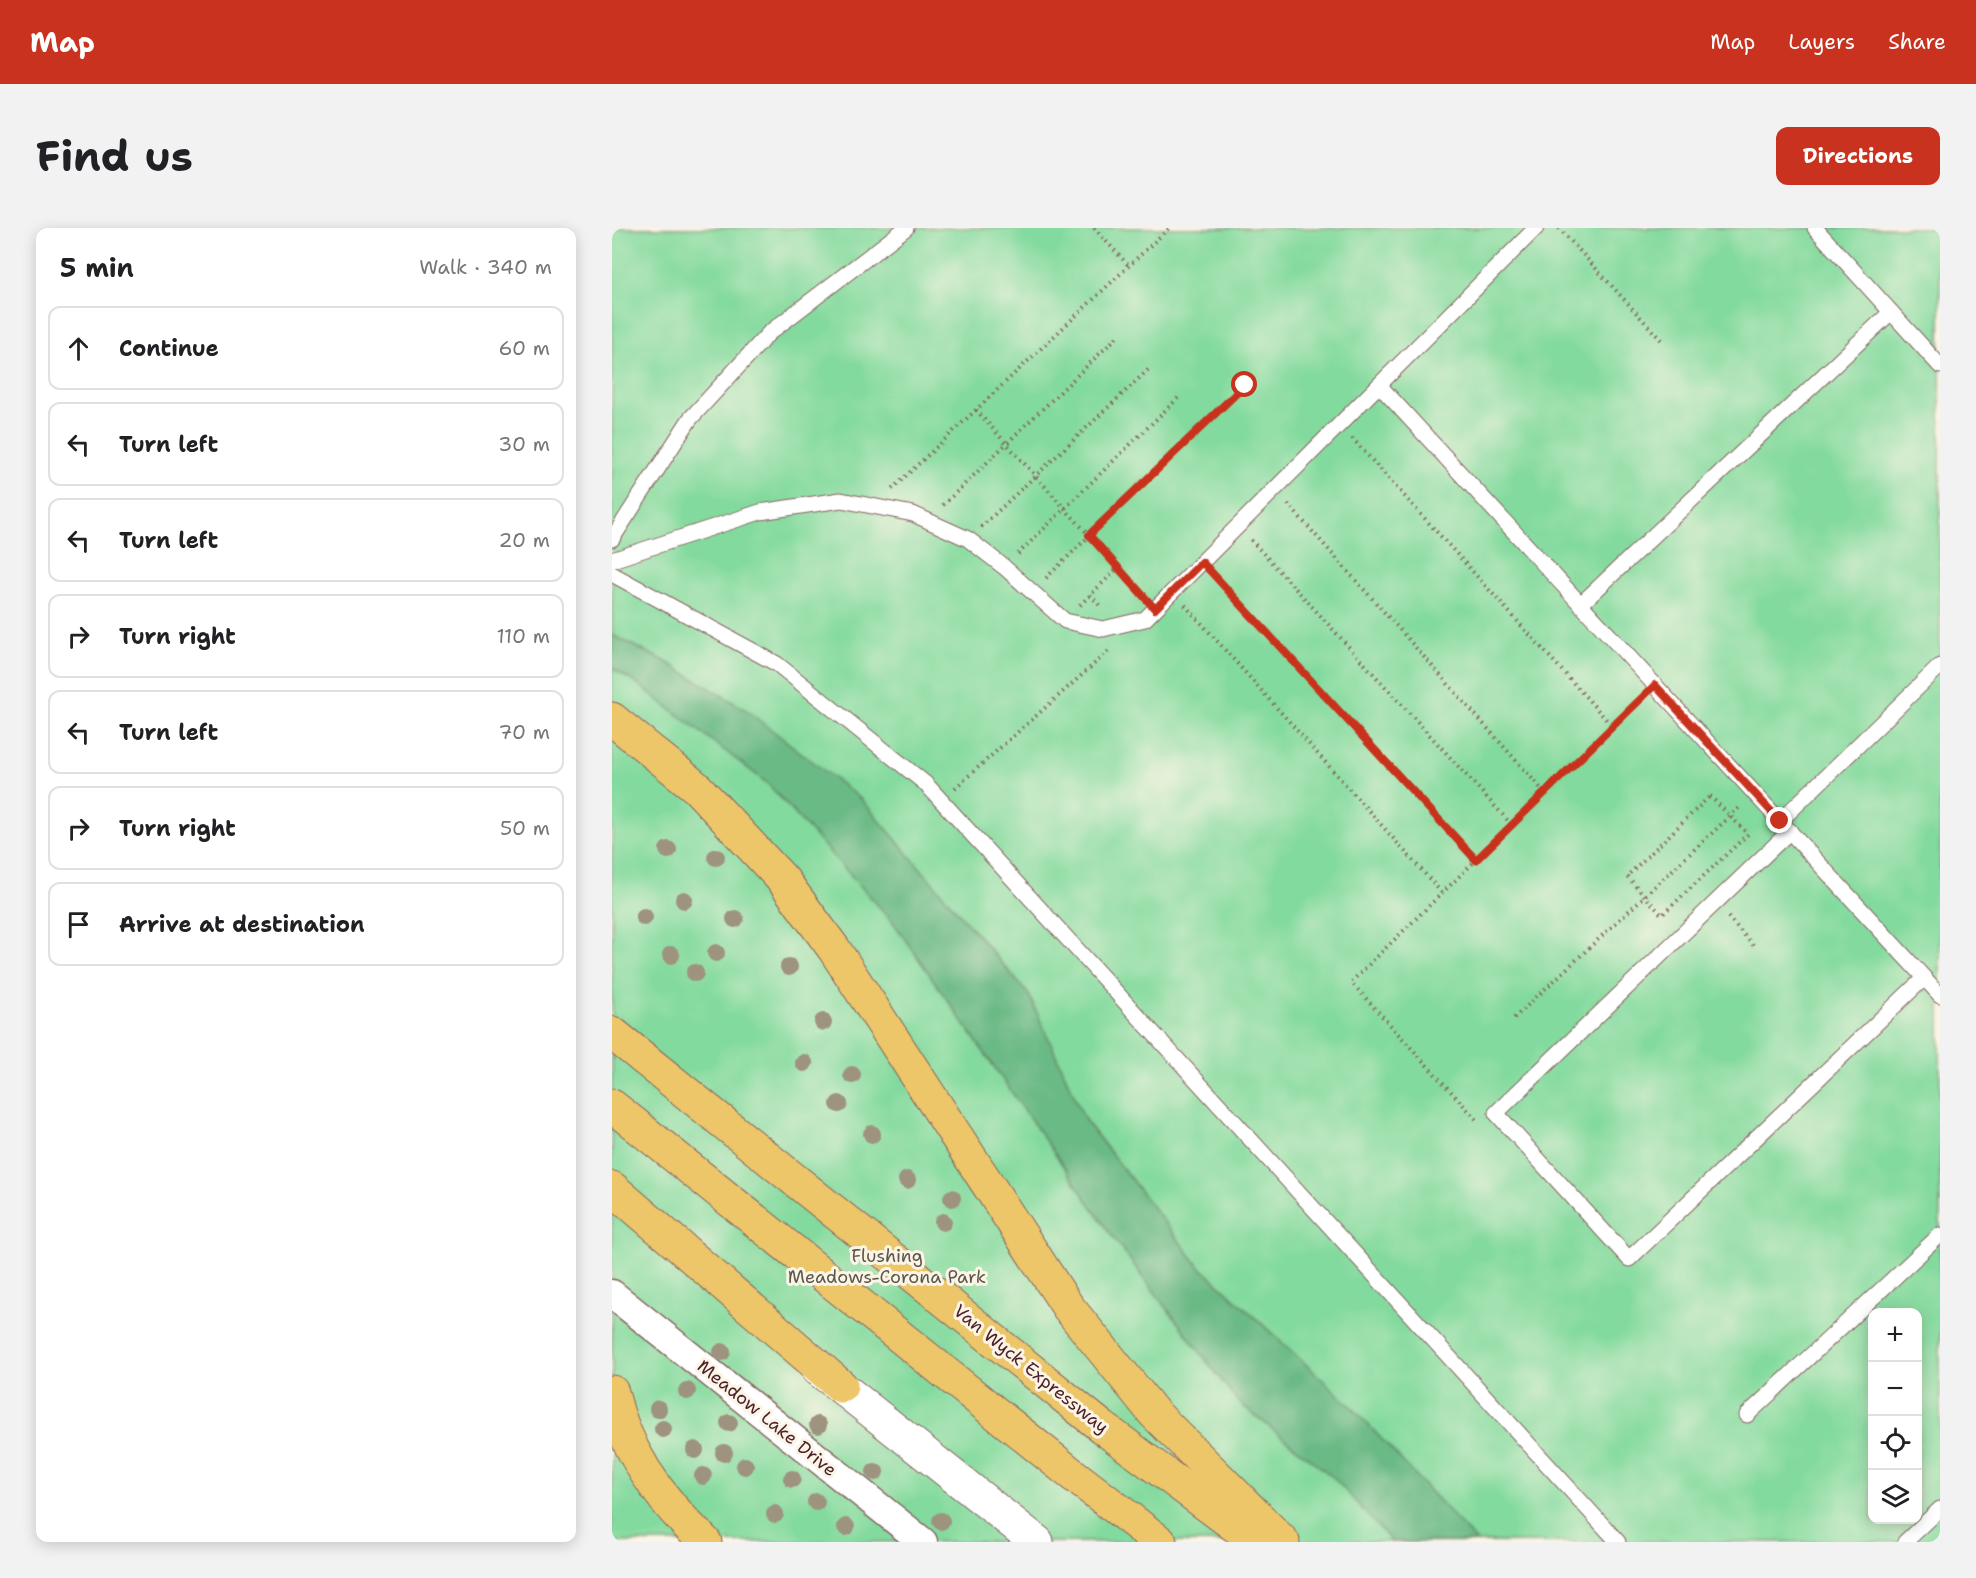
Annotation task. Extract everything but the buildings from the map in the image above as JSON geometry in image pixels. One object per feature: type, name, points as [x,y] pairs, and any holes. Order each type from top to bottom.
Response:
[{"type":"highway","points":[[612,718],[697,788],[783,880],[834,949],[1068,1307],[1154,1413],[1283,1542]]},
{"type":"highway","name":"Van Wyck Expressway","points":[[612,1033],[1102,1427],[1257,1542]]},
{"type":"highway","points":[[612,1106],[1058,1464],[1160,1542]]},
{"type":"highway","points":[[612,1188],[841,1386]]},
{"type":"highway","points":[[612,1392],[622,1424],[647,1473],[679,1516],[705,1542]]},
{"type":"street","points":[[612,1210],[841,1386],[1037,1542]]},
{"type":"street","name":"Meadow Lake Drive","points":[[612,1294],[923,1542]]},
{"type":"lane","points":[[612,539],[690,419],[769,333],[906,228]]},
{"type":"lane","points":[[612,560],[760,512],[841,500],[913,513],[968,539],[1004,567],[1030,593],[1065,621],[1103,629],[1150,614],[1536,228]]},
{"type":"lane","points":[[1815,228],[1940,366]]},
{"type":"lane","points":[[1581,604],[1891,312]]},
{"type":"lane","points":[[1379,385],[1940,995]]},
{"type":"lane","points":[[612,574],[777,664],[926,784],[1617,1542]]},
{"type":"lane","points":[[1924,978],[1629,1258],[1496,1113],[1715,903],[1785,826],[1940,666]]},
{"type":"lane","points":[[1747,1415],[1940,1235]]},
{"type":"lane","points":[[1905,1542],[1940,1509]]},
{"type":"path","points":[[1094,228],[1129,266]]},
{"type":"path","points":[[874,506],[1169,228]]},
{"type":"path","points":[[1559,228],[1662,341]]},
{"type":"path","points":[[927,520],[1117,337]]},
{"type":"path","points":[[968,539],[1149,369]]},
{"type":"path","points":[[1030,593],[1245,385]]},
{"type":"path","points":[[1004,567],[1179,397]]},
{"type":"path","points":[[941,800],[1150,614],[1118,568],[976,410]]},
{"type":"path","points":[[1339,425],[1612,727]]},
{"type":"path","points":[[1274,489],[1545,793]]},
{"type":"path","points":[[1238,526],[1512,825]]},
{"type":"path","points":[[1202,562],[1476,860]]},
{"type":"path","points":[[1065,621],[1118,568]]},
{"type":"path","points":[[1173,591],[1442,893]]},
{"type":"path","points":[[1496,1113],[1483,1127],[1350,982],[1655,685]]},
{"type":"path","points":[[1514,1018],[1755,793]]},
{"type":"path","points":[[1710,796],[1730,816],[1748,834],[1662,915],[1627,876],[1710,796]]},
{"type":"path","points":[[1715,903],[1754,946]]},
{"type":"green space","name":"Flushing Meadows-Corona Park","points":[[612,228],[1940,228],[1940,1542],[612,1542]]},
{"type":"green space","points":[[612,635],[663,660],[746,710],[862,800],[1029,995],[1085,1120],[1198,1265],[1351,1406],[1477,1542],[1392,1542],[1334,1478],[1238,1402],[1112,1236],[893,922],[767,783],[638,684],[612,668]]},
{"type":"route","points":[[1245,385],[1089,535],[1155,609],[1202,562],[1476,860],[1655,685],[1780,821]]}]
